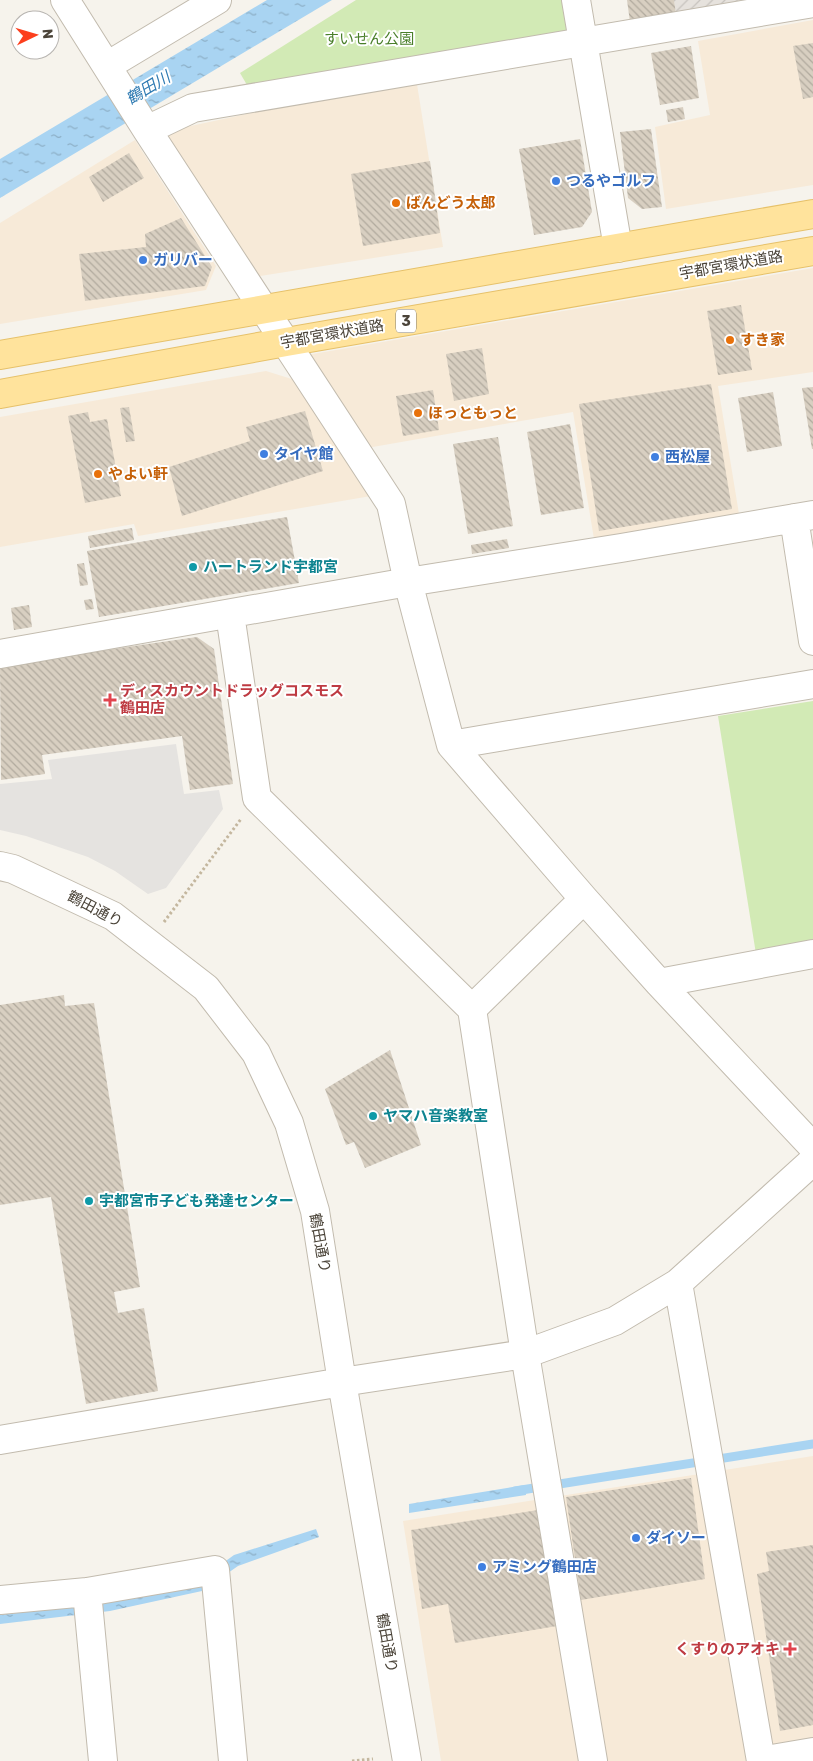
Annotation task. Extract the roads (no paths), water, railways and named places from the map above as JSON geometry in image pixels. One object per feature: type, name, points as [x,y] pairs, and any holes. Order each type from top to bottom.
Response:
[{"type":"main road","points":[[0,355],[813,214]]},
{"type":"main road","name":"宇都宮環状道路","points":[[0,394],[286,342],[813,251]]},
{"type":"street","points":[[65,0],[147,130],[391,504],[408,582],[451,744],[659,983],[813,1147]]},
{"type":"street","points":[[107,66],[217,0]]},
{"type":"street","points":[[576,0],[618,248]]},
{"type":"street","points":[[147,130],[193,108],[813,3]]},
{"type":"street","points":[[0,654],[408,582],[804,516],[813,641]]},
{"type":"street","points":[[230,614],[257,798],[472,1009],[525,1354],[593,1761]]},
{"type":"street","points":[[451,744],[813,684]]},
{"type":"street","name":"鶴田通り","points":[[0,866],[12,869],[113,916],[206,988],[256,1053],[289,1124],[315,1211],[342,1382],[407,1761]]},
{"type":"street","points":[[472,1009],[584,899]]},
{"type":"street","points":[[659,983],[813,954]]},
{"type":"street","points":[[0,1440],[342,1382],[525,1354],[614,1321],[678,1282],[813,1161]]},
{"type":"street","points":[[678,1282],[761,1761],[813,1752]]},
{"type":"street","points":[[0,1600],[87,1592],[215,1570],[233,1761]]},
{"type":"street","points":[[87,1592],[103,1761]]},
{"type":"water","name":"鶴田川","points":[[267,0],[332,0],[0,198],[0,159]]},
{"type":"water","points":[[525,1485],[526,1495],[409,1513],[409,1504]]},
{"type":"water","points":[[316,1529],[319,1537],[238,1566],[202,1591],[110,1611],[0,1624],[0,1615],[112,1602],[201,1579],[234,1555]]},
{"type":"waterway","points":[[515,1491],[813,1444]]},
{"type":"place","name":"つるやゴルフ","points":[[556,181]]},
{"type":"place","name":"ばんどう太郎","points":[[396,203]]},
{"type":"place","name":"ガリバー","points":[[143,260]]},
{"type":"place","name":"すき家","points":[[730,340]]},
{"type":"place","name":"ほっともっと","points":[[418,413]]},
{"type":"place","name":"タイヤ館","points":[[264,454]]},
{"type":"place","name":"西松屋","points":[[655,457]]},
{"type":"place","name":"やよい軒","points":[[98,474]]},
{"type":"place","name":"ハートランド宇都宮","points":[[193,567]]},
{"type":"place","name":"ディスカウントドラッグコスモス 鶴田店","points":[[110,700]]},
{"type":"place","name":"ヤマハ音楽教室","points":[[373,1116]]},
{"type":"place","name":"宇都宮市子ども発達センター","points":[[89,1201]]},
{"type":"place","name":"ダイソー","points":[[636,1538]]},
{"type":"place","name":"アミング鶴田店","points":[[482,1567]]},
{"type":"place","name":"くすりのアオキ","points":[[790,1649]]},
{"type":"park label","name":"すいせん公園","points":[[369,39]]}]
